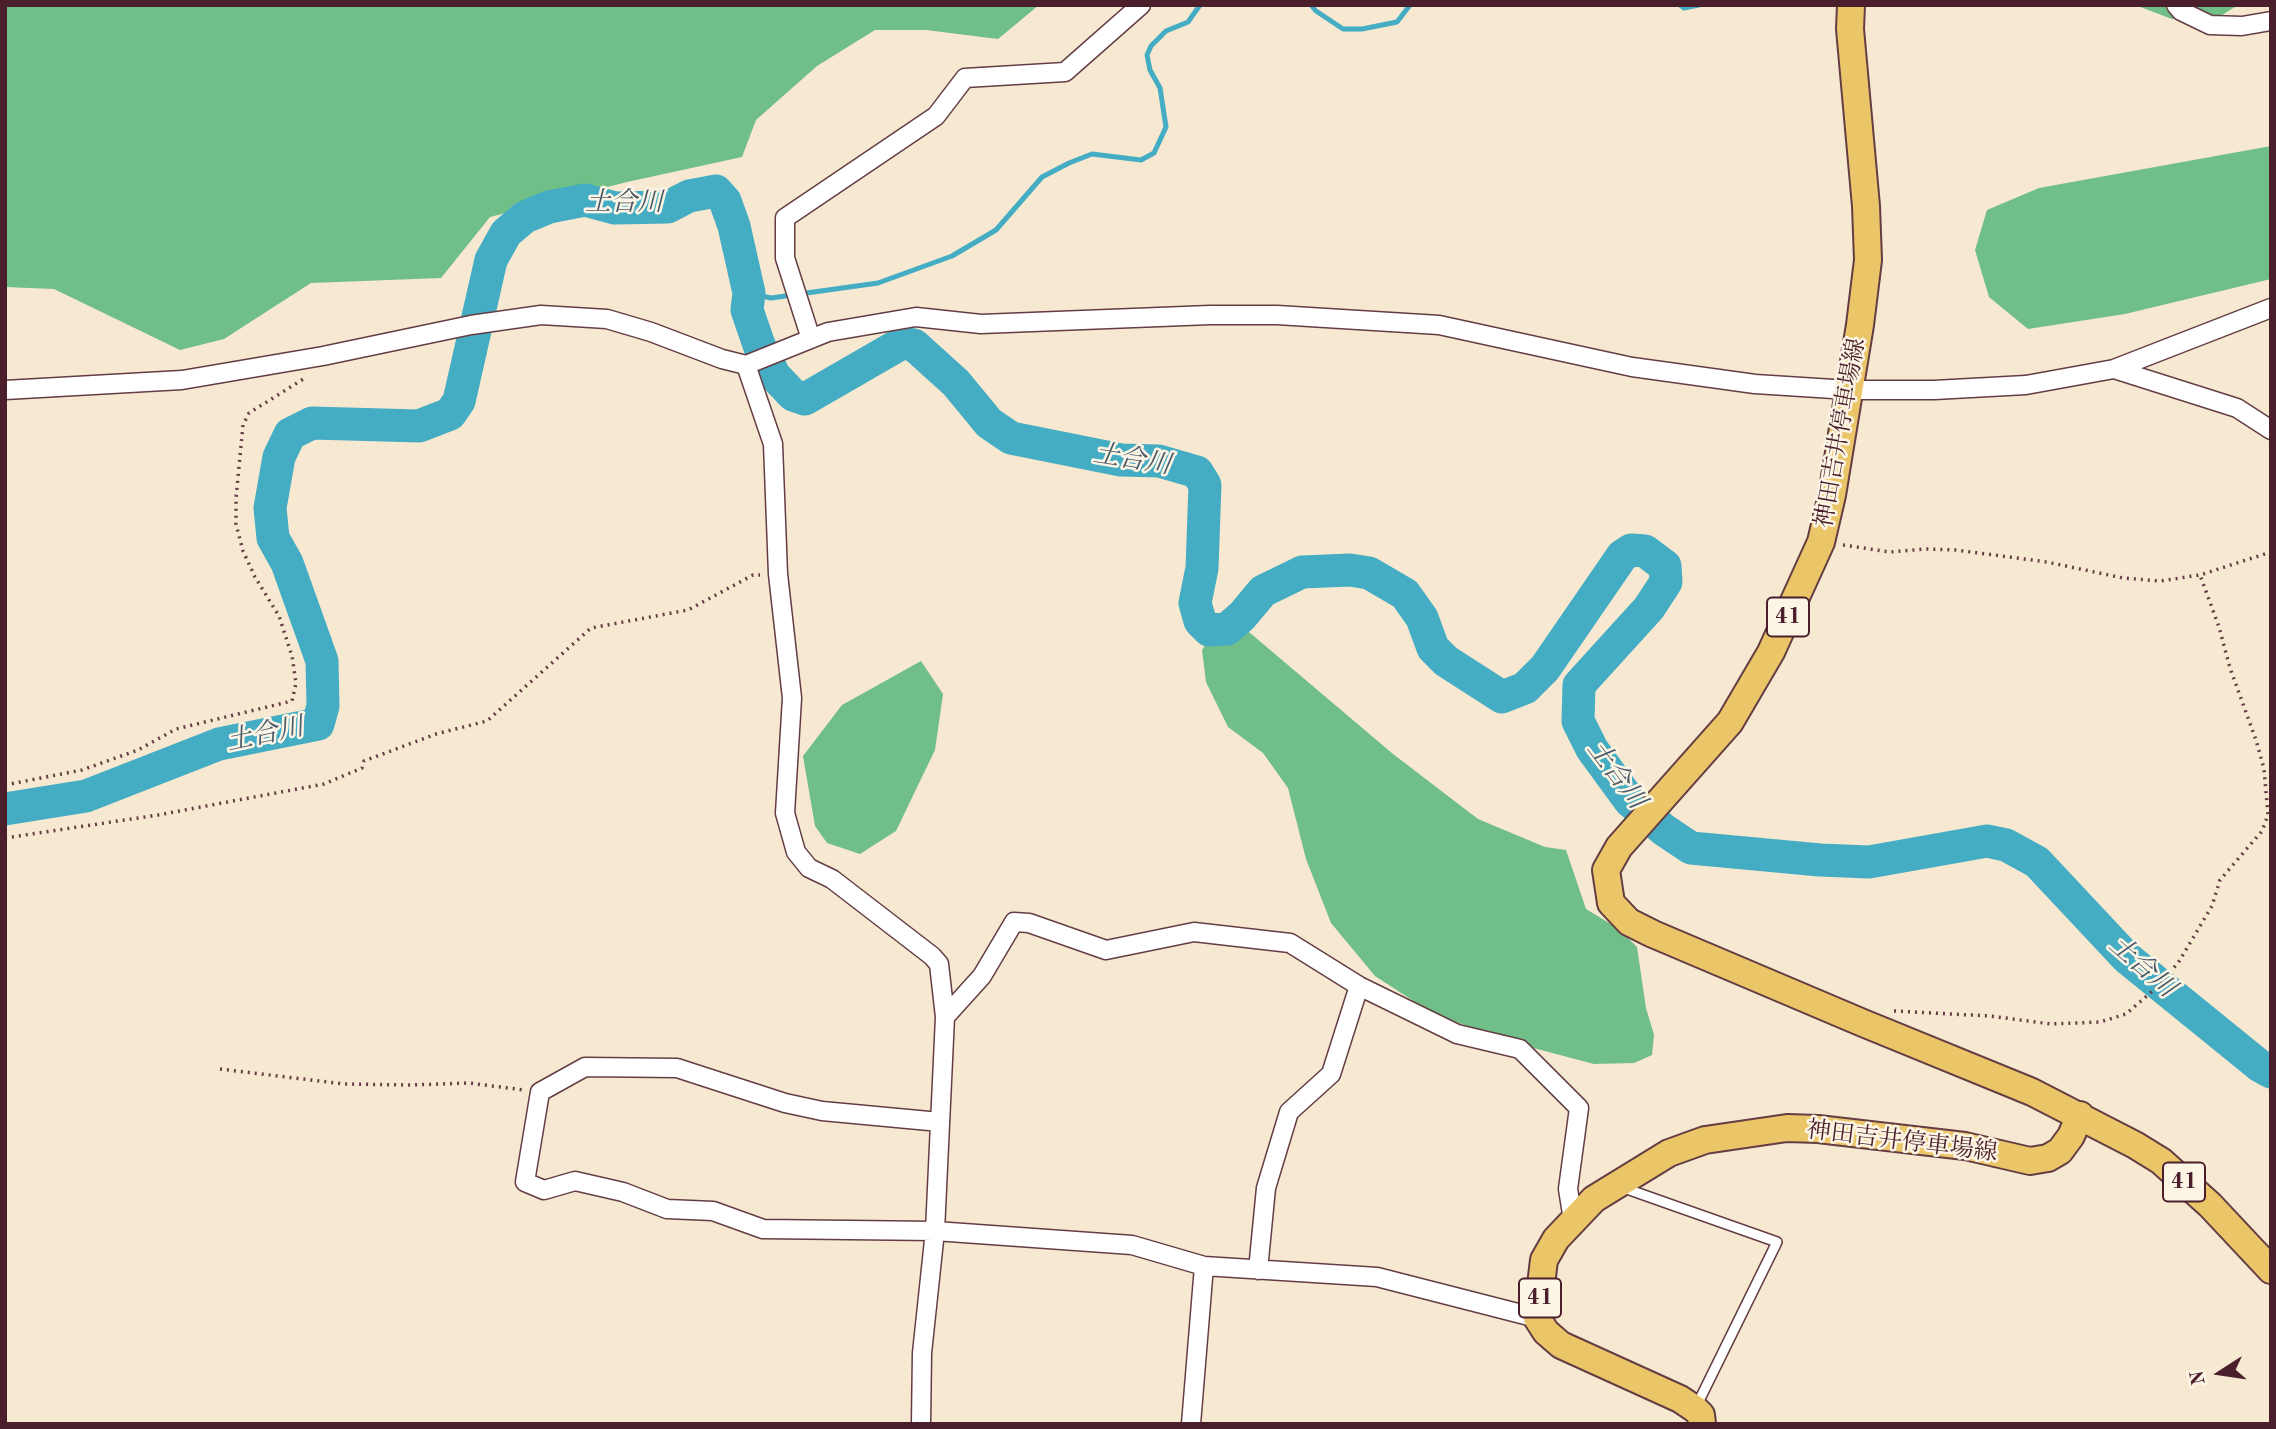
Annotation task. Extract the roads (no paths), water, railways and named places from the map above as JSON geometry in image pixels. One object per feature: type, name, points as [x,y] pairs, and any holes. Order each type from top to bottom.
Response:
[{"type":"main road","name":"神田吉井停車場線","points":[[1851,5],[1850,29],[1866,206],[1868,260],[1832,495],[1821,542],[1771,652],[1730,722],[1619,847],[1606,870],[1611,903],[1629,922],[1863,1023],[2032,1092],[2080,1115],[2161,1161],[2210,1205],[2271,1270]]},
{"type":"main road","name":"神田吉井停車場線","points":[[1537,1318],[1544,1260],[1556,1239],[1594,1199],[1669,1153],[1705,1140],[1787,1128],[1818,1129],[1965,1146],[2030,1161],[2048,1158],[2060,1151],[2071,1136],[2080,1115]]},
{"type":"main road","name":"41","points":[[1537,1318],[1546,1332],[1561,1345],[1699,1416]]},
{"type":"street","points":[[811,340],[785,258],[785,218],[936,116],[965,78],[1065,72],[1141,5]]},
{"type":"street","points":[[2176,5],[2210,25],[2242,26],[2271,21]]},
{"type":"street","points":[[5,390],[182,380],[324,356],[471,325],[541,315],[607,319],[746,365],[828,332],[916,317],[981,324],[1277,315],[1438,325],[1632,367],[1755,384],[1849,390],[1934,390],[2026,385],[2114,369],[2271,308]]},
{"type":"street","points":[[746,365],[773,444],[778,574],[792,698],[785,813],[796,852],[809,868],[832,879],[939,964],[945,1017],[935,1231],[922,1353],[921,1424]]},
{"type":"street","points":[[2114,369],[2237,408],[2271,430]]},
{"type":"street","points":[[945,1017],[982,976],[1014,922],[1029,922],[1105,950],[1194,932],[1290,943],[1359,986],[1457,1034],[1520,1049],[1579,1108],[1568,1189],[1573,1220]]},
{"type":"street","points":[[1258,1270],[1266,1188],[1289,1112],[1331,1074],[1359,986]]},
{"type":"street","points":[[940,1122],[821,1111],[785,1103],[677,1068],[585,1067],[540,1092],[525,1182],[544,1190],[575,1181],[623,1192],[667,1209],[713,1211],[763,1229],[935,1231],[1132,1245],[1204,1266],[1377,1277],[1537,1318]]},
{"type":"street","points":[[1191,1424],[1204,1266]]},
{"type":"lane","points":[[1616,1185],[1777,1242],[1699,1416]]},
{"type":"waterway","points":[[749,293],[771,298],[878,283],[952,256],[996,230],[1042,177],[1069,163],[1092,154],[1141,160],[1154,153],[1166,127],[1160,88],[1150,70],[1147,55],[1151,46],[1166,31],[1188,22],[1200,5]]},
{"type":"waterway","points":[[1311,5],[1343,29],[1362,29],[1397,22],[1410,5]]},
{"type":"waterway","points":[[1680,5],[1684,8],[1699,5]]},
{"type":"waterway","name":"土合川","points":[[5,809],[86,796],[219,744],[318,724],[323,706],[322,661],[287,563],[273,538],[270,508],[279,457],[290,434],[312,423],[419,426],[450,414],[459,401],[491,260],[506,233],[525,217],[549,207],[585,200],[615,208],[668,207],[689,196],[716,191],[725,201],[734,226],[749,293],[747,310],[759,345],[774,375],[793,395],[805,399],[902,343],[914,345],[956,383],[989,423],[1011,438],[1121,460],[1159,461],[1197,472],[1205,485],[1202,568],[1195,603],[1200,621],[1209,630],[1227,629],[1263,591],[1302,572],[1350,570],[1369,573],[1405,594],[1422,618],[1433,648],[1446,661],[1502,697],[1525,688],[1545,668],[1622,556],[1631,550],[1645,551],[1665,566],[1666,582],[1649,608],[1579,685],[1578,721],[1592,749],[1630,801],[1664,830],[1691,848],[1820,860],[1869,862],[1987,841],[2006,845],[2037,862],[2127,958],[2260,1066],[2271,1072]]}]
